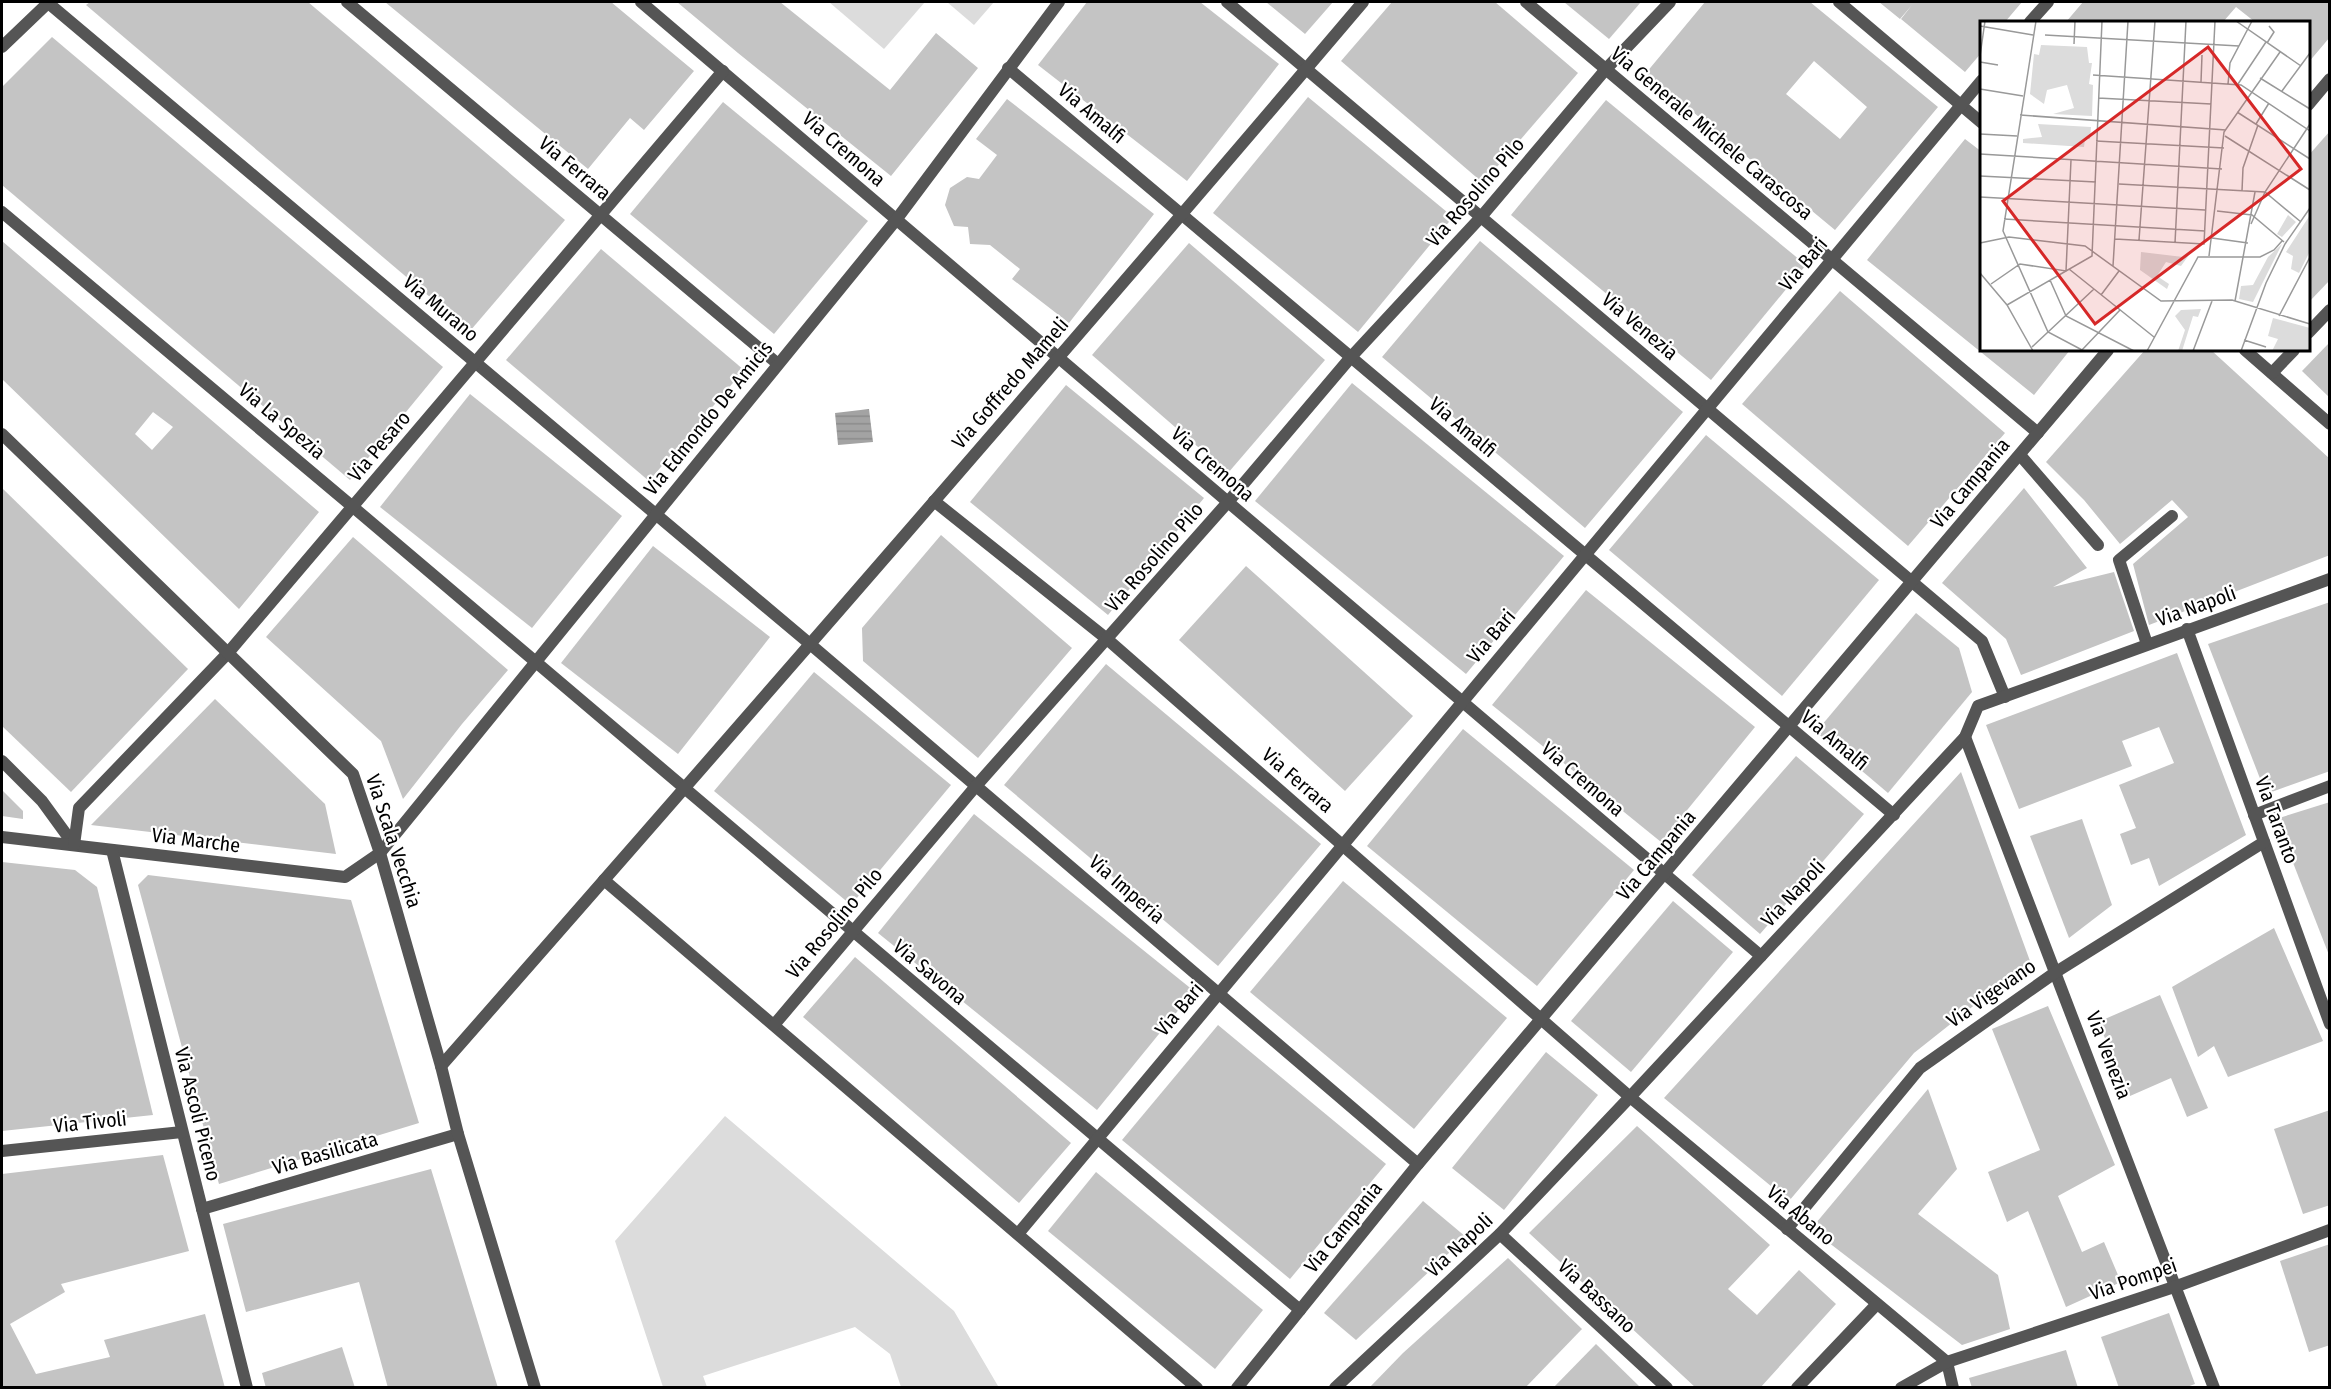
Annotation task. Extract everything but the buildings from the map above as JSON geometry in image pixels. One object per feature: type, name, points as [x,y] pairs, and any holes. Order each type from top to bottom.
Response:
[{"type":"street","points":[[2,47],[48,2]]},
{"type":"street","name":"Via Murano","points":[[48,2],[810,644]]},
{"type":"street","name":"Via Ferrara","points":[[347,2],[778,364]]},
{"type":"street","name":"Via Cremona","points":[[641,2],[1761,956]]},
{"type":"street","name":"Via Edmondo De Amicis","points":[[380,853],[896,220],[1059,2]]},
{"type":"street","name":"Via Venezia","points":[[1227,2],[1983,641],[2006,697]]},
{"type":"street","name":"Via Goffredo Mameli","points":[[441,1065],[685,789],[1182,215],[1363,2]]},
{"type":"street","name":"Via Generale Michele Carascosa","points":[[1526,2],[2038,433]]},
{"type":"street","name":"Via Rosolino Pilo","points":[[774,1025],[976,786],[1228,502],[1351,357],[1481,217],[1606,69],[1670,2]]},
{"type":"street","points":[[1839,2],[1980,121]]},
{"type":"street","points":[[2031,21],[2048,2]]},
{"type":"street","name":"Via Amalfi","points":[[1008,68],[1894,815]]},
{"type":"street","name":"Via Pesaro","points":[[74,845],[78,808],[228,653],[723,71]]},
{"type":"street","points":[[2310,103],[2330,79]]},
{"type":"street","name":"Via Bari","points":[[1018,1234],[1980,82]]},
{"type":"street","name":"Via La Spezia","points":[[2,212],[535,662]]},
{"type":"street","points":[[2310,331],[2330,310]]},
{"type":"street","name":"Via Campania","points":[[1237,1388],[1418,1164],[2107,351]]},
{"type":"street","points":[[2246,351],[2330,424]]},
{"type":"street","points":[[2272,373],[2293,351]]},
{"type":"street","name":"Via Scala Vecchia","points":[[2,434],[353,774],[380,853],[441,1065],[458,1134],[535,1388]]},
{"type":"street","points":[[2020,455],[2098,545]]},
{"type":"street","name":"Via Ferrara","points":[[934,501],[1107,639],[1630,1097]]},
{"type":"street","points":[[2147,644],[2118,560],[2172,516]]},
{"type":"street","name":"Via Napoli","points":[[1335,1388],[1500,1234],[1630,1097],[1965,737],[1978,706],[2330,579]]},
{"type":"street","name":"Via Taranto","points":[[2187,629],[2330,1024]]},
{"type":"street","name":"Via Imperia","points":[[810,644],[1418,1164]]},
{"type":"street","name":"Via Savona","points":[[535,662],[1300,1310]]},
{"type":"street","name":"Via Venezia","points":[[1965,737],[2177,1286],[2214,1388]]},
{"type":"street","points":[[2,762],[42,801],[74,845]]},
{"type":"street","points":[[2254,815],[2330,786]]},
{"type":"street","name":"Via Marche","points":[[2,837],[345,877],[380,853]]},
{"type":"street","name":"Via Vigevano","points":[[1787,1229],[1920,1068],[2056,972],[2264,842]]},
{"type":"street","name":"Via Ascoli Piceno","points":[[112,850],[247,1388]]},
{"type":"street","points":[[604,880],[1197,1388]]},
{"type":"street","name":"Via Abano","points":[[1630,1097],[1947,1362]]},
{"type":"street","name":"Via Tivoli","points":[[2,1151],[182,1132]]},
{"type":"street","name":"Via Basilicata","points":[[202,1209],[458,1134]]},
{"type":"street","name":"Via Pompei","points":[[1902,1388],[1947,1362],[2177,1286],[2330,1230]]},
{"type":"street","name":"Via Bassano","points":[[1500,1234],[1667,1388]]},
{"type":"street","points":[[1797,1388],[1877,1304]]},
{"type":"street","points":[[1947,1362],[1953,1388]]},
{"type":"shaded area","points":[[829,2],[925,2],[884,49]]},
{"type":"shaded area","points":[[947,2],[994,2],[974,25]]},
{"type":"shaded area","points":[[869,409],[873,442],[838,445],[835,413]]},
{"type":"shaded area","points":[[725,1116],[954,1311],[998,1386],[1022,1387],[901,1387],[890,1354],[855,1327],[703,1376],[707,1387],[663,1387],[615,1241]]}]
